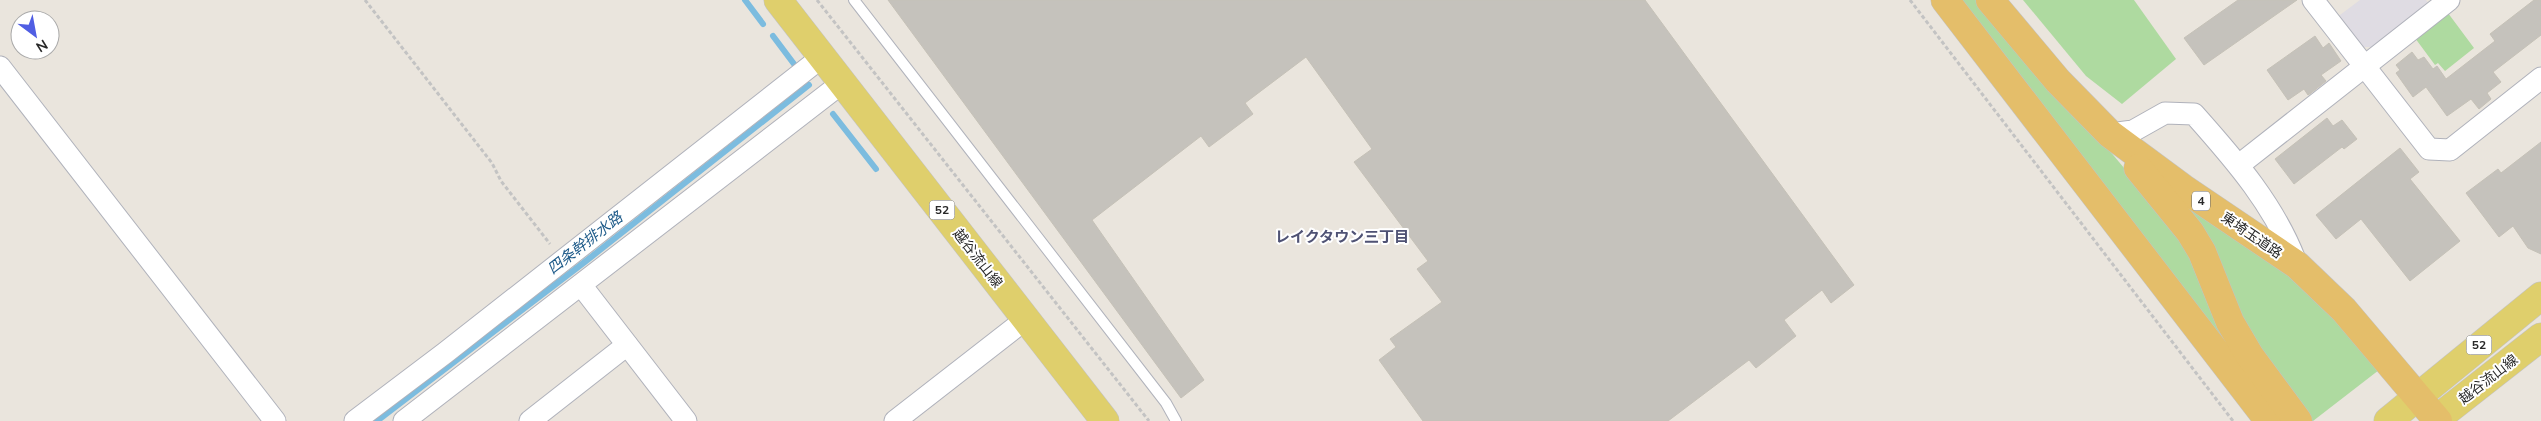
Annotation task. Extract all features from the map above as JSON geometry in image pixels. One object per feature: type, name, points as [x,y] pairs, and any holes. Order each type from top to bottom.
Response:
[{"type":"highway","points":[[1945,0],[2269,421]]},
{"type":"highway","name":"東埼玉道路","points":[[1990,0],[2058,81],[2110,134],[2183,188],[2297,265],[2344,310],[2429,415]]},
{"type":"highway","name":"4","points":[[2110,134],[2190,232],[2202,252],[2230,322],[2250,356],[2298,421]]},
{"type":"main road","name":"越谷流山線","points":[[778,0],[1105,421]]},
{"type":"main road","name":"越谷流山線","points":[[2429,415],[2541,296]]},
{"type":"main road","name":"越谷流山線","points":[[2388,421],[2429,415],[2541,338]]},
{"type":"street","points":[[2313,0],[2363,67],[2429,149],[2450,150],[2541,78]]},
{"type":"street","points":[[2239,165],[2449,0]]},
{"type":"street","points":[[355,421],[822,57]]},
{"type":"street","points":[[0,67],[275,421]]},
{"type":"street","points":[[404,421],[842,83]]},
{"type":"street","points":[[2110,134],[2133,131],[2165,113],[2194,114],[2239,165],[2286,234],[2297,265]]},
{"type":"street","points":[[581,285],[627,345],[676,418]]},
{"type":"street","points":[[894,421],[1026,320]]},
{"type":"street","points":[[530,421],[627,345]]},
{"type":"lane","points":[[854,0],[1166,404],[1176,421]]},
{"type":"path","points":[[365,0],[492,164],[501,180],[562,260]]},
{"type":"path","points":[[817,0],[1149,421]]},
{"type":"path","points":[[1910,0],[2233,421]]},
{"type":"shaded area","points":[[2360,0],[2426,0],[2428,3],[2375,47],[2360,47],[2336,18]]},
{"type":"green space","points":[[1956,0],[1977,0],[2082,118],[2183,238],[2280,411]]},
{"type":"green space","points":[[2023,0],[2134,0],[2176,59],[2122,104],[2086,76]]},
{"type":"green space","points":[[2448,13],[2474,48],[2445,71],[2438,63],[2435,65],[2415,38]]},
{"type":"green space","points":[[2170,193],[2285,272],[2328,310],[2379,370],[2313,421],[2309,421],[2262,358]]},
{"type":"building","points":[[888,0],[1645,0],[1854,285],[1831,303],[1822,290],[1784,320],[1796,336],[1756,368],[1749,360],[1668,421],[1423,421],[1379,360],[1396,347],[1390,339],[1442,302],[1417,269],[1428,261],[1354,162],[1372,149],[1306,57],[1245,103],[1253,114],[1209,147],[1201,136],[1092,220],[1204,380],[1181,398]]},
{"type":"building","points":[[2238,0],[2297,0],[2204,65],[2184,38]]},
{"type":"building","points":[[2534,0],[2541,0],[2541,35],[2493,72],[2501,82],[2487,93],[2491,99],[2479,109],[2471,99],[2447,116],[2426,87],[2413,97],[2396,73],[2400,70],[2396,65],[2412,52],[2418,60],[2424,57],[2433,69],[2437,66],[2446,79],[2495,41],[2490,34]]},
{"type":"building","points":[[2315,36],[2323,48],[2329,43],[2341,61],[2321,75],[2326,81],[2311,93],[2308,95],[2304,89],[2288,100],[2267,70]]},
{"type":"building","points":[[2327,118],[2333,126],[2342,120],[2357,139],[2344,149],[2342,147],[2294,184],[2275,159]]},
{"type":"building","points":[[2541,142],[2541,254],[2528,248],[2513,226],[2499,237],[2466,193],[2498,169],[2501,173]]},
{"type":"building","points":[[2400,148],[2419,172],[2410,179],[2460,241],[2410,281],[2361,219],[2336,239],[2316,215]]},
{"type":"waterway","points":[[745,0],[763,24]]},
{"type":"waterway","points":[[773,36],[794,64]]},
{"type":"waterway","name":"四条幹排水路","points":[[377,421],[586,261],[809,85]]},
{"type":"waterway","points":[[833,114],[876,169]]},
{"type":"district","name":"レイクタウン三丁目","points":[[1342,237]]}]
